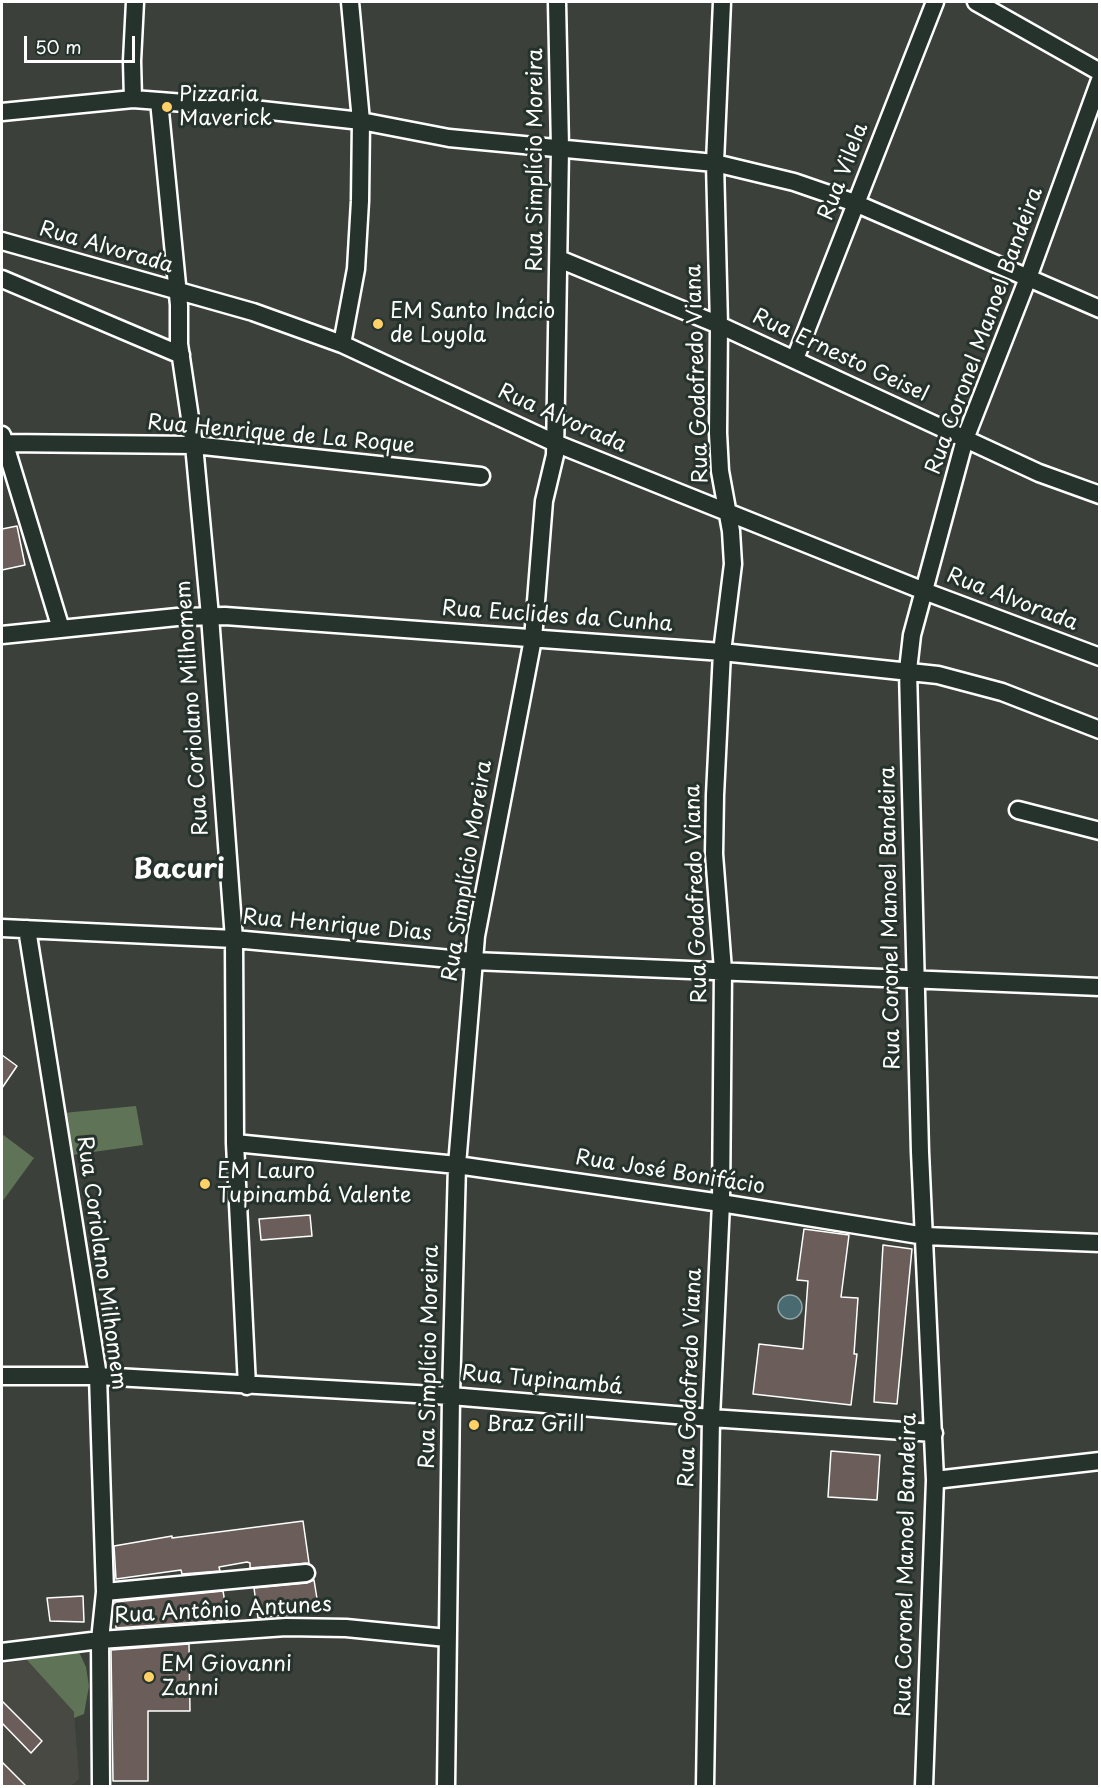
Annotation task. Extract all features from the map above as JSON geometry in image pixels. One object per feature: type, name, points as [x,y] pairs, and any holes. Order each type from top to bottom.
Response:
[{"type":"street","points":[[133,99],[135,2]]},
{"type":"street","points":[[342,344],[357,269],[360,201],[361,121],[350,2]]},
{"type":"street","name":"Rua Simplício Moreira","points":[[446,1786],[451,1396],[457,1165],[473,961],[533,639],[544,501],[555,449],[560,259],[557,2]]},
{"type":"street","name":"Rua Godofredo Viana","points":[[705,1786],[711,1418],[721,1203],[723,970],[714,854],[715,795],[722,651],[733,564],[731,531],[720,471],[718,433],[719,325],[715,163],[722,2]]},
{"type":"street","name":"Rua Vilela","points":[[795,359],[935,2]]},
{"type":"street","points":[[976,2],[1100,72]]},
{"type":"street","name":"Rua Coronel Manoel Bandeira","points":[[924,1786],[935,1480],[914,978],[908,670],[912,635],[965,439],[1028,278],[1100,80]]},
{"type":"street","points":[[2,112],[133,99],[361,121],[449,138],[715,163],[794,182],[855,203],[1100,309]]},
{"type":"street","name":"Rua Coriolano Milhomem","points":[[159,101],[178,299],[180,349],[194,445],[210,616],[234,939],[235,1143],[247,1386]]},
{"type":"street","name":"Rua Alvorada","points":[[2,241],[178,299],[253,312],[342,344],[555,449],[728,513],[922,597],[1100,657]]},
{"type":"street","name":"Rua Ernesto Geisel","points":[[560,259],[719,325],[1039,472],[1100,495]]},
{"type":"street","points":[[2,279],[180,349]]},
{"type":"street","points":[[3,439],[62,629]]},
{"type":"street","name":"Rua Henrique de La Roque","points":[[3,439],[194,445],[481,476]]},
{"type":"street","name":"Rua Euclides da Cunha","points":[[2,635],[177,617],[210,616],[722,651],[908,670],[966,681],[1002,692],[1100,730]]},
{"type":"street","points":[[1018,810],[1100,831]]},
{"type":"street","name":"Rua Henrique Dias","points":[[2,928],[234,939],[473,961],[1100,987]]},
{"type":"street","name":"Rua Coriolano Milhomem","points":[[27,929],[98,1376],[105,1592],[100,1640],[101,1786]]},
{"type":"street","name":"Rua José Bonifácio","points":[[235,1143],[457,1165],[721,1203],[925,1236],[1100,1243]]},
{"type":"street","name":"Rua Tupinambá","points":[[2,1376],[98,1376],[451,1396],[711,1418],[934,1433]]},
{"type":"street","points":[[935,1480],[1100,1461]]},
{"type":"street","points":[[105,1592],[306,1573]]},
{"type":"street","name":"Rua Antônio Antunes","points":[[2,1652],[100,1640],[286,1627],[346,1628],[447,1638]]},
{"type":"shaded area","points":[[27,1660],[74,1712],[79,1779],[71,1786],[2,1786],[2,1664]]},
{"type":"green space","points":[[136,1106],[143,1145],[72,1155],[63,1113]]},
{"type":"green space","points":[[2,1134],[34,1158],[2,1202]]},
{"type":"green space","points":[[50,1648],[72,1648],[80,1654],[86,1667],[89,1686],[84,1714],[74,1718],[74,1712],[27,1660]]},
{"type":"water","points":[[790,1295],[795,1296],[801,1302],[801,1312],[795,1318],[790,1319],[785,1318],[779,1312],[778,1307],[779,1302],[785,1296]]},
{"type":"building","points":[[17,526],[25,565],[2,570],[2,529]]},
{"type":"building","points":[[2,1055],[17,1066],[2,1088]]},
{"type":"building","points":[[310,1215],[312,1236],[261,1240],[259,1219]]},
{"type":"building","points":[[804,1229],[849,1235],[841,1297],[858,1298],[854,1354],[857,1354],[851,1405],[753,1394],[759,1344],[803,1349],[808,1281],[797,1280]]},
{"type":"building","points":[[883,1245],[912,1249],[897,1404],[874,1402]]},
{"type":"building","points":[[831,1451],[880,1455],[877,1500],[828,1497]]},
{"type":"building","points":[[303,1521],[309,1563],[250,1568],[250,1563],[247,1562],[219,1567],[220,1571],[182,1574],[181,1570],[116,1579],[114,1546],[172,1536],[172,1538]]},
{"type":"building","points":[[314,1580],[319,1611],[258,1618],[254,1588],[307,1583]]},
{"type":"building","points":[[223,1591],[228,1620],[116,1628],[115,1602]]},
{"type":"building","points":[[83,1596],[84,1622],[50,1621],[47,1598]]},
{"type":"building","name":"EM Giovanni Zanni","points":[[189,1644],[190,1711],[148,1711],[148,1781],[113,1781],[111,1650]]},
{"type":"building","points":[[2,1701],[42,1741],[31,1753],[2,1723]]},
{"type":"building","points":[[2,1762],[26,1786],[2,1786]]},
{"type":"place","name":"Pizzaria Maverick","points":[[167,107]]},
{"type":"place","name":"EM Santo Inácio de Loyola","points":[[378,324]]},
{"type":"place","name":"EM Lauro Tupinambá Valente","points":[[205,1184]]},
{"type":"place","name":"Braz Grill","points":[[474,1425]]},
{"type":"place","name":"EM Giovanni Zanni","points":[[149,1677]]},
{"type":"district","name":"Bacuri","points":[[179,871]]}]
